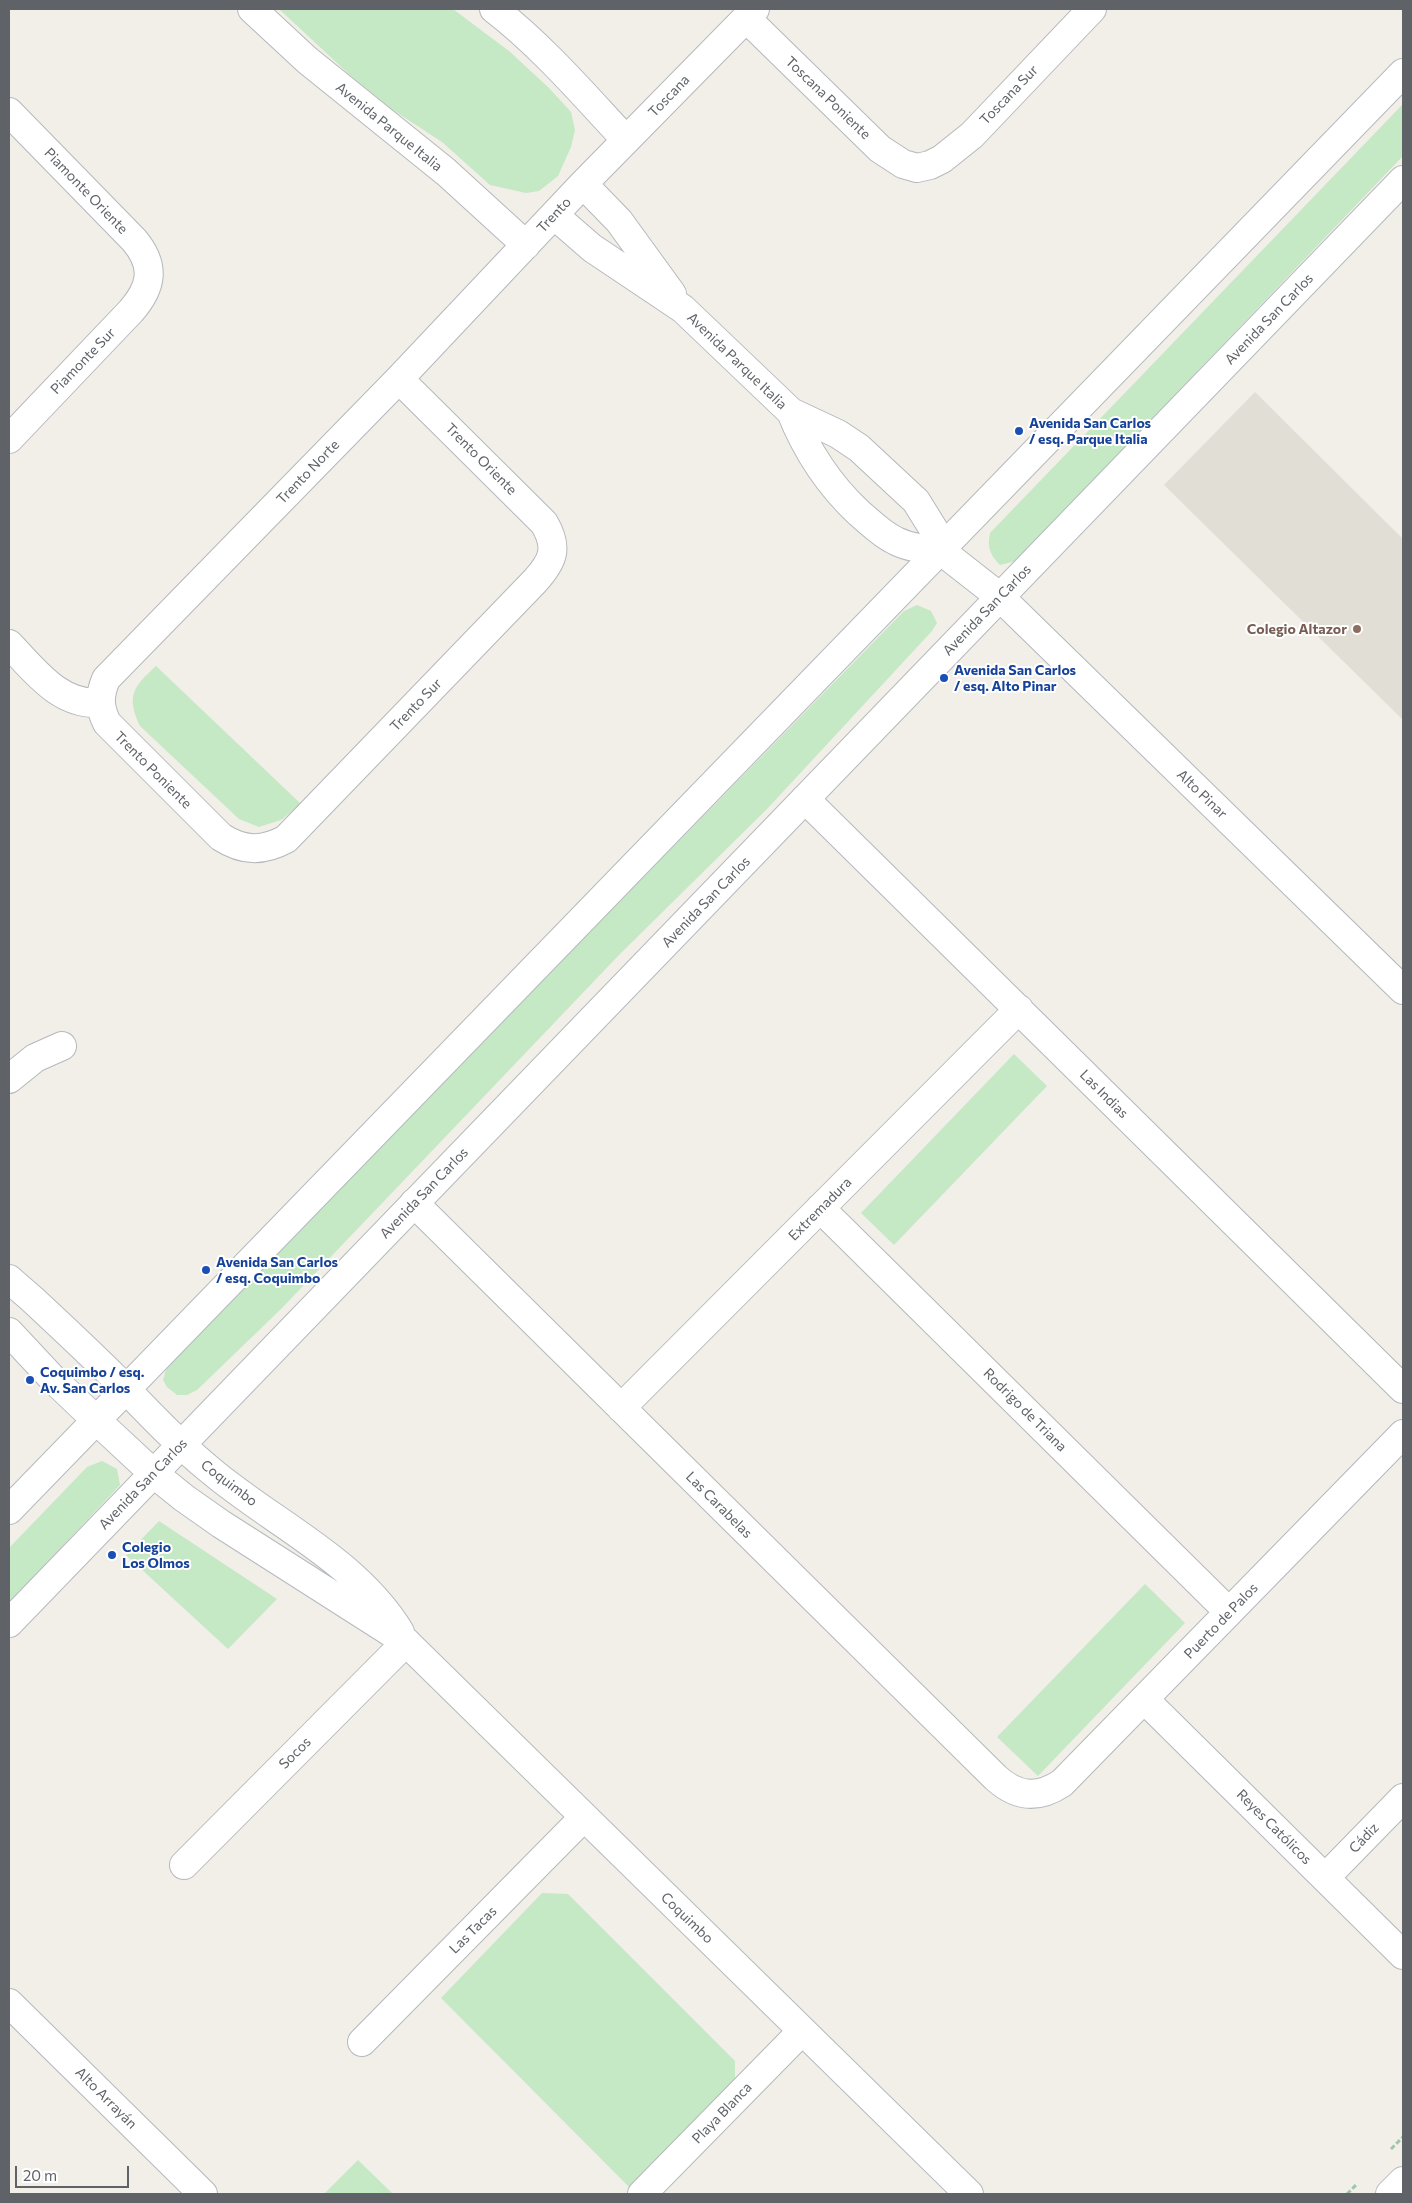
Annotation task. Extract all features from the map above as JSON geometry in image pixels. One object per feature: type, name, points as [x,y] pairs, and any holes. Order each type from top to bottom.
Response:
[{"type":"street","name":"Avenida Parque Italia","points":[[252,9],[307,60],[446,172],[526,246]]},
{"type":"street","points":[[494,9],[520,30],[556,64],[626,140]]},
{"type":"street","name":"Toscana Sur","points":[[917,168],[930,165],[942,159],[972,135],[1092,9]]},
{"type":"street","name":"Toscana","points":[[583,184],[750,13]]},
{"type":"street","name":"Toscana Poniente","points":[[750,13],[880,149],[903,164],[917,168]]},
{"type":"street","points":[[9,1510],[1403,73]]},
{"type":"street","name":"Piamonte Oriente","points":[[9,112],[140,248],[145,256],[149,277]]},
{"type":"street","name":"Avenida San Carlos","points":[[9,1623],[1403,180]]},
{"type":"street","name":"Avenida Parque Italia","points":[[583,184],[630,235],[683,309]]},
{"type":"street","name":"Trento","points":[[526,246],[583,184]]},
{"type":"street","name":"Avenida Parque Italia","points":[[554,215],[592,248],[683,309],[791,412],[838,434],[859,448],[906,491],[924,512],[934,530],[940,550],[918,548],[897,542],[872,525],[828,480],[801,437],[791,412]]},
{"type":"street","name":"Trento Norte","points":[[100,703],[101,691],[106,679],[526,246]]},
{"type":"street","name":"Piamonte Sur","points":[[9,439],[131,311],[146,291],[149,277]]},
{"type":"street","name":"Trento Oriente","points":[[399,379],[538,516],[550,532],[553,546]]},
{"type":"street","name":"Trento Sur","points":[[262,849],[286,839],[295,831],[521,596],[550,562],[553,546]]},
{"type":"street","points":[[940,550],[1000,597]]},
{"type":"street","name":"Alto Pinar","points":[[1000,597],[1403,990]]},
{"type":"street","points":[[9,644],[60,694],[87,704],[100,703]]},
{"type":"street","name":"Trento Poniente","points":[[100,703],[104,719],[114,732],[221,838],[233,845],[247,849],[262,849]]},
{"type":"street","name":"Las Indias","points":[[806,799],[1403,1389]]},
{"type":"street","name":"Extremadura","points":[[621,1408],[1019,1009]]},
{"type":"street","points":[[9,1080],[35,1058],[62,1046]]},
{"type":"street","name":"Las Carabelas","points":[[414,1204],[996,1778],[1006,1787],[1018,1793],[1031,1795]]},
{"type":"street","name":"Rodrigo de Triana","points":[[820,1208],[1229,1612]]},
{"type":"street","name":"Coquimbo","points":[[9,1279],[32,1298],[210,1471],[304,1537],[342,1568],[380,1605],[406,1642],[969,2194]]},
{"type":"street","name":"Coquimbo","points":[[9,1332],[52,1378],[153,1473],[221,1524],[406,1642]]},
{"type":"street","name":"Puerto de Palos","points":[[1031,1795],[1042,1794],[1062,1783],[1403,1434]]},
{"type":"street","name":"Socos","points":[[184,1865],[406,1642]]},
{"type":"street","name":"Reyes Católicos","points":[[1144,1699],[1403,1955]]},
{"type":"street","name":"Cádiz","points":[[1325,1878],[1403,1798]]},
{"type":"street","name":"Las Tacas","points":[[362,2042],[584,1817]]},
{"type":"street","name":"Alto Arrayán","points":[[9,2003],[203,2194]]},
{"type":"street","name":"Playa Blanca","points":[[642,2194],[802,2031]]},
{"type":"street","points":[[1390,2194],[1403,2181]]},
{"type":"shaded area","name":"Colegio Altazor","points":[[1255,392],[1403,539],[1403,720],[1164,485]]},
{"type":"green space","points":[[279,9],[453,9],[509,51],[549,88],[571,112],[575,130],[571,147],[558,176],[539,191],[526,193],[490,185],[442,142],[393,110],[352,77]]},
{"type":"green space","points":[[1403,104],[1403,156],[1016,561],[1000,565],[990,550],[990,533]]},
{"type":"green space","points":[[917,605],[931,611],[937,623],[932,631],[767,809],[619,955],[281,1309],[197,1390],[187,1395],[177,1395],[167,1387],[163,1380],[168,1363],[904,611]]},
{"type":"green space","points":[[156,666],[301,804],[281,820],[259,827],[239,819],[140,726],[133,707],[134,693],[137,686]]},
{"type":"green space","points":[[1014,1054],[1047,1086],[894,1245],[861,1213]]},
{"type":"green space","points":[[102,1461],[117,1469],[120,1485],[9,1603],[9,1548],[87,1467]]},
{"type":"green space","points":[[159,1521],[277,1599],[228,1649],[126,1555]]},
{"type":"green space","points":[[1145,1584],[1185,1623],[1038,1776],[997,1737]]},
{"type":"green space","points":[[542,1893],[568,1894],[735,2061],[735,2084],[631,2189],[441,1998]]},
{"type":"green space","points":[[358,2160],[393,2194],[324,2194]]},
{"type":"place","name":"Avenida San Carlos / esq. Parque Italia","points":[[1019,431]]},
{"type":"place","name":"Colegio Altazor","points":[[1357,629]]},
{"type":"place","name":"Avenida San Carlos / esq. Alto Pinar","points":[[944,678]]},
{"type":"place","name":"Avenida San Carlos / esq. Coquimbo","points":[[206,1270]]},
{"type":"place","name":"Coquimbo / esq. Av. San Carlos","points":[[30,1380]]},
{"type":"place","name":"Colegio Los Olmos","points":[[112,1555]]}]
